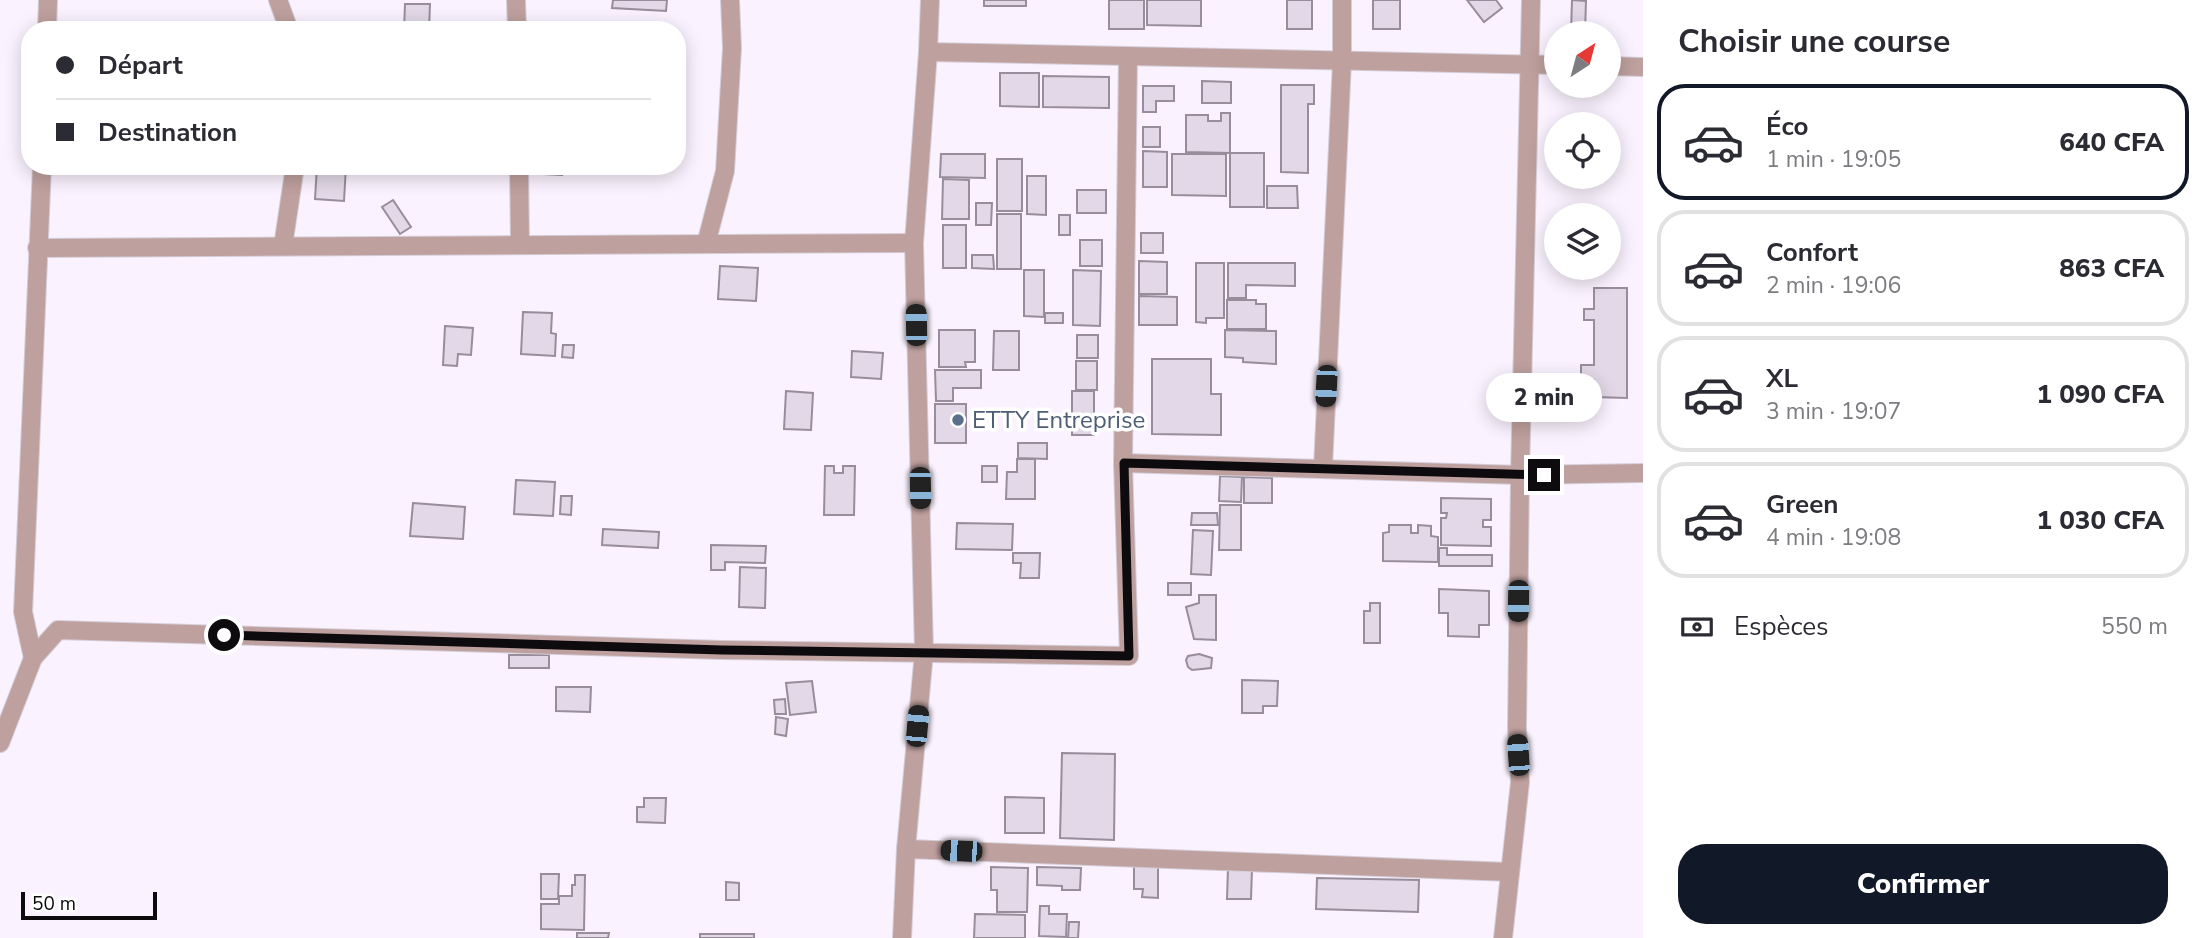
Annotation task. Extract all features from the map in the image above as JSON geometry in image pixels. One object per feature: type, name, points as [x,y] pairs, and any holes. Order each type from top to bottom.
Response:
[{"type":"street","points":[[47,21],[48,0]]},
{"type":"street","points":[[278,0],[286,21]]},
{"type":"street","points":[[516,0],[517,21]]},
{"type":"street","points":[[706,244],[725,171],[732,48],[730,0]]},
{"type":"street","points":[[902,938],[906,849],[924,652],[914,243],[928,52],[929,0]]},
{"type":"street","points":[[1322,468],[1342,61],[1342,0]]},
{"type":"street","points":[[1503,938],[1520,782],[1517,728],[1520,475],[1531,0]]},
{"type":"street","points":[[928,52],[1544,65]]},
{"type":"street","points":[[0,743],[33,658],[58,630],[722,650],[1129,656],[1124,463],[1128,57]]},
{"type":"street","points":[[1621,66],[1643,67]]},
{"type":"street","points":[[33,658],[23,612],[41,175]]},
{"type":"street","points":[[283,246],[294,175]]},
{"type":"street","points":[[519,175],[520,244]]},
{"type":"street","points":[[37,248],[914,243]]},
{"type":"street","points":[[1124,463],[1520,475],[1643,473]]},
{"type":"street","points":[[906,849],[1510,872]]},
{"type":"building","points":[[613,0],[667,0],[666,11],[612,8]]},
{"type":"building","points":[[984,0],[1026,0],[1026,6],[984,6]]},
{"type":"building","points":[[1109,0],[1144,0],[1144,29],[1109,29]]},
{"type":"building","points":[[1147,0],[1201,0],[1201,26],[1147,25]]},
{"type":"building","points":[[1287,0],[1312,0],[1312,29],[1287,29]]},
{"type":"building","points":[[1373,0],[1400,0],[1400,29],[1373,29]]},
{"type":"building","points":[[1467,0],[1496,0],[1502,8],[1484,22]]},
{"type":"building","points":[[1572,0],[1586,1],[1585,21],[1571,21]]},
{"type":"building","points":[[405,4],[430,4],[429,21],[404,21]]},
{"type":"building","points":[[1000,73],[1039,73],[1039,107],[1000,106]]},
{"type":"building","points":[[1043,76],[1109,77],[1109,108],[1043,107]]},
{"type":"building","points":[[1202,81],[1231,82],[1231,103],[1202,103]]},
{"type":"building","points":[[1281,85],[1314,85],[1314,104],[1308,104],[1308,173],[1281,172]]},
{"type":"building","points":[[1143,86],[1174,86],[1174,101],[1156,101],[1156,112],[1143,112]]},
{"type":"building","points":[[1221,113],[1230,113],[1230,153],[1186,152],[1186,115],[1208,115],[1208,121],[1221,121]]},
{"type":"building","points":[[1143,127],[1160,127],[1160,147],[1143,147]]},
{"type":"building","points":[[1143,151],[1167,152],[1167,187],[1143,187]]},
{"type":"building","points":[[1230,153],[1264,153],[1264,207],[1230,207]]},
{"type":"building","points":[[941,154],[985,154],[985,178],[940,177]]},
{"type":"building","points":[[1172,154],[1226,154],[1226,196],[1172,195]]},
{"type":"building","points":[[997,159],[1022,159],[1022,211],[997,211]]},
{"type":"building","points":[[316,175],[345,175],[344,201],[315,199]]},
{"type":"building","points":[[1027,176],[1046,176],[1046,215],[1027,214]]},
{"type":"building","points":[[943,179],[969,180],[969,219],[942,219]]},
{"type":"building","points":[[1267,186],[1297,186],[1298,208],[1267,208]]},
{"type":"building","points":[[1077,190],[1106,190],[1106,213],[1077,213]]},
{"type":"building","points":[[393,200],[411,227],[400,234],[382,207]]},
{"type":"building","points":[[976,203],[992,203],[991,225],[976,225]]},
{"type":"building","points":[[997,214],[1021,214],[1021,269],[997,269]]},
{"type":"building","points":[[1059,215],[1070,215],[1070,235],[1059,235]]},
{"type":"building","points":[[943,225],[966,225],[966,268],[943,268]]},
{"type":"building","points":[[1141,233],[1163,233],[1163,253],[1141,253]]},
{"type":"building","points":[[1080,240],[1102,240],[1102,266],[1080,266]]},
{"type":"building","points":[[972,255],[993,255],[994,269],[972,268]]},
{"type":"building","points":[[1139,261],[1167,262],[1167,294],[1139,294]]},
{"type":"building","points":[[1196,263],[1224,263],[1224,318],[1206,318],[1206,323],[1196,322]]},
{"type":"building","points":[[1228,263],[1295,263],[1295,286],[1246,285],[1246,298],[1228,298]]},
{"type":"building","points":[[720,266],[758,268],[756,301],[718,299]]},
{"type":"building","points":[[1024,270],[1044,270],[1044,317],[1024,316]]},
{"type":"building","points":[[1073,270],[1101,271],[1100,326],[1073,325]]},
{"type":"building","points":[[1594,288],[1627,288],[1627,398],[1594,397],[1594,380],[1581,380],[1581,365],[1594,365],[1594,320],[1584,320],[1584,309],[1594,309]]},
{"type":"building","points":[[1139,296],[1177,297],[1177,325],[1139,325]]},
{"type":"building","points":[[1227,300],[1256,300],[1256,304],[1266,304],[1266,329],[1227,329]]},
{"type":"building","points":[[523,312],[552,313],[551,333],[556,334],[555,356],[521,354]]},
{"type":"building","points":[[1045,313],[1063,313],[1063,323],[1045,323]]},
{"type":"building","points":[[445,326],[473,328],[471,355],[458,354],[457,366],[443,365]]},
{"type":"building","points":[[939,330],[975,330],[975,362],[965,362],[966,367],[939,367]]},
{"type":"building","points":[[1225,330],[1276,331],[1276,364],[1243,362],[1243,358],[1225,357]]},
{"type":"building","points":[[994,331],[1019,331],[1019,370],[993,370]]},
{"type":"building","points":[[1077,335],[1098,335],[1098,358],[1077,358]]},
{"type":"building","points":[[563,345],[574,345],[573,358],[562,357]]},
{"type":"building","points":[[852,351],[883,353],[881,379],[851,377]]},
{"type":"building","points":[[1152,359],[1211,359],[1211,394],[1221,394],[1221,435],[1152,434]]},
{"type":"building","points":[[1076,361],[1097,361],[1097,390],[1076,390]]},
{"type":"building","points":[[935,370],[981,370],[981,388],[953,388],[953,401],[936,401]]},
{"type":"building","points":[[786,391],[813,393],[811,430],[784,429]]},
{"type":"building","points":[[1072,391],[1094,391],[1094,435],[1072,435]]},
{"type":"building","points":[[935,404],[966,404],[966,443],[935,443]]},
{"type":"building","points":[[1018,443],[1047,443],[1047,459],[1018,458]]},
{"type":"building","points":[[1017,459],[1035,459],[1035,499],[1006,499],[1007,472],[1017,472]]},
{"type":"building","points":[[825,466],[834,466],[834,473],[843,473],[843,466],[855,466],[854,515],[824,515]]},
{"type":"building","points":[[982,466],[997,466],[997,482],[982,482]]},
{"type":"building","points":[[1220,476],[1242,477],[1241,502],[1219,501]]},
{"type":"building","points":[[1244,477],[1272,478],[1272,503],[1244,503]]},
{"type":"building","points":[[516,480],[555,482],[553,516],[514,514]]},
{"type":"building","points":[[561,496],[572,496],[571,515],[560,514]]},
{"type":"building","points":[[1441,498],[1491,499],[1491,520],[1483,520],[1483,527],[1491,527],[1491,546],[1441,545],[1441,518],[1446,518],[1447,513],[1441,513]]},
{"type":"building","points":[[413,503],[465,507],[463,539],[410,536]]},
{"type":"building","points":[[1220,505],[1241,505],[1241,550],[1219,550]]},
{"type":"building","points":[[1192,513],[1217,513],[1218,525],[1191,525]]},
{"type":"building","points":[[957,523],[1013,524],[1012,550],[956,549]]},
{"type":"building","points":[[1389,525],[1411,525],[1411,533],[1418,533],[1418,525],[1431,526],[1431,536],[1438,537],[1438,562],[1383,561],[1383,533],[1389,532]]},
{"type":"building","points":[[603,529],[659,532],[658,548],[602,545]]},
{"type":"building","points":[[1193,530],[1213,531],[1211,575],[1191,574]]},
{"type":"building","points":[[711,545],[766,546],[765,563],[725,562],[725,570],[711,570]]},
{"type":"building","points":[[1439,548],[1447,548],[1447,555],[1492,555],[1492,566],[1439,566]]},
{"type":"building","points":[[1013,553],[1040,553],[1039,578],[1020,578],[1021,563],[1013,563]]},
{"type":"building","points":[[740,567],[766,568],[765,608],[739,607]]},
{"type":"building","points":[[1168,583],[1191,583],[1191,595],[1168,595]]},
{"type":"building","points":[[1439,589],[1489,591],[1489,625],[1479,625],[1479,637],[1448,636],[1448,613],[1439,613]]},
{"type":"building","points":[[1199,595],[1216,595],[1216,640],[1194,639],[1186,607],[1199,603]]},
{"type":"building","points":[[1370,603],[1380,603],[1380,643],[1364,643],[1364,611],[1370,611]]},
{"type":"building","points":[[1199,654],[1212,658],[1211,668],[1192,670],[1188,667],[1188,656]]},
{"type":"building","points":[[509,655],[549,655],[549,668],[509,668]]},
{"type":"building","points":[[1242,680],[1278,681],[1277,706],[1263,706],[1263,713],[1242,713]]},
{"type":"building","points":[[812,681],[816,712],[790,715],[786,683]]},
{"type":"building","points":[[556,687],[591,687],[590,712],[556,711]]},
{"type":"building","points":[[785,699],[786,714],[775,714],[774,700]]},
{"type":"building","points":[[776,717],[788,719],[786,736],[775,734]]},
{"type":"building","points":[[1062,753],[1115,754],[1114,840],[1060,838]]},
{"type":"building","points":[[1005,797],[1044,798],[1044,833],[1005,833]]},
{"type":"building","points":[[644,798],[666,798],[665,823],[637,822],[637,807],[644,807]]},
{"type":"building","points":[[1134,866],[1158,867],[1158,898],[1142,897],[1143,889],[1134,889]]},
{"type":"building","points":[[991,867],[1028,868],[1027,912],[997,912],[997,890],[991,890]]},
{"type":"building","points":[[1037,867],[1081,868],[1080,890],[1037,885]]},
{"type":"building","points":[[1228,868],[1252,869],[1251,899],[1227,899]]},
{"type":"building","points":[[541,874],[559,874],[558,899],[541,899]]},
{"type":"building","points":[[575,875],[585,875],[584,930],[541,929],[541,904],[559,904],[559,896],[572,896]]},
{"type":"building","points":[[1317,878],[1419,880],[1418,912],[1316,909]]},
{"type":"building","points":[[726,882],[739,883],[739,900],[726,900]]},
{"type":"building","points":[[1040,906],[1049,906],[1049,914],[1067,914],[1066,937],[1039,936]]},
{"type":"building","points":[[975,914],[1025,915],[1025,938],[974,938]]},
{"type":"building","points":[[1069,922],[1079,922],[1078,938],[1068,938]]},
{"type":"building","points":[[577,933],[609,933],[608,938],[577,938]]},
{"type":"building","points":[[700,934],[754,934],[754,938],[700,938]]},
{"type":"place","name":"ETTY Entreprise","points":[[958,420]]},
{"type":"route","points":[[224,635],[722,650],[1129,656],[1124,463],[1544,475]]}]
